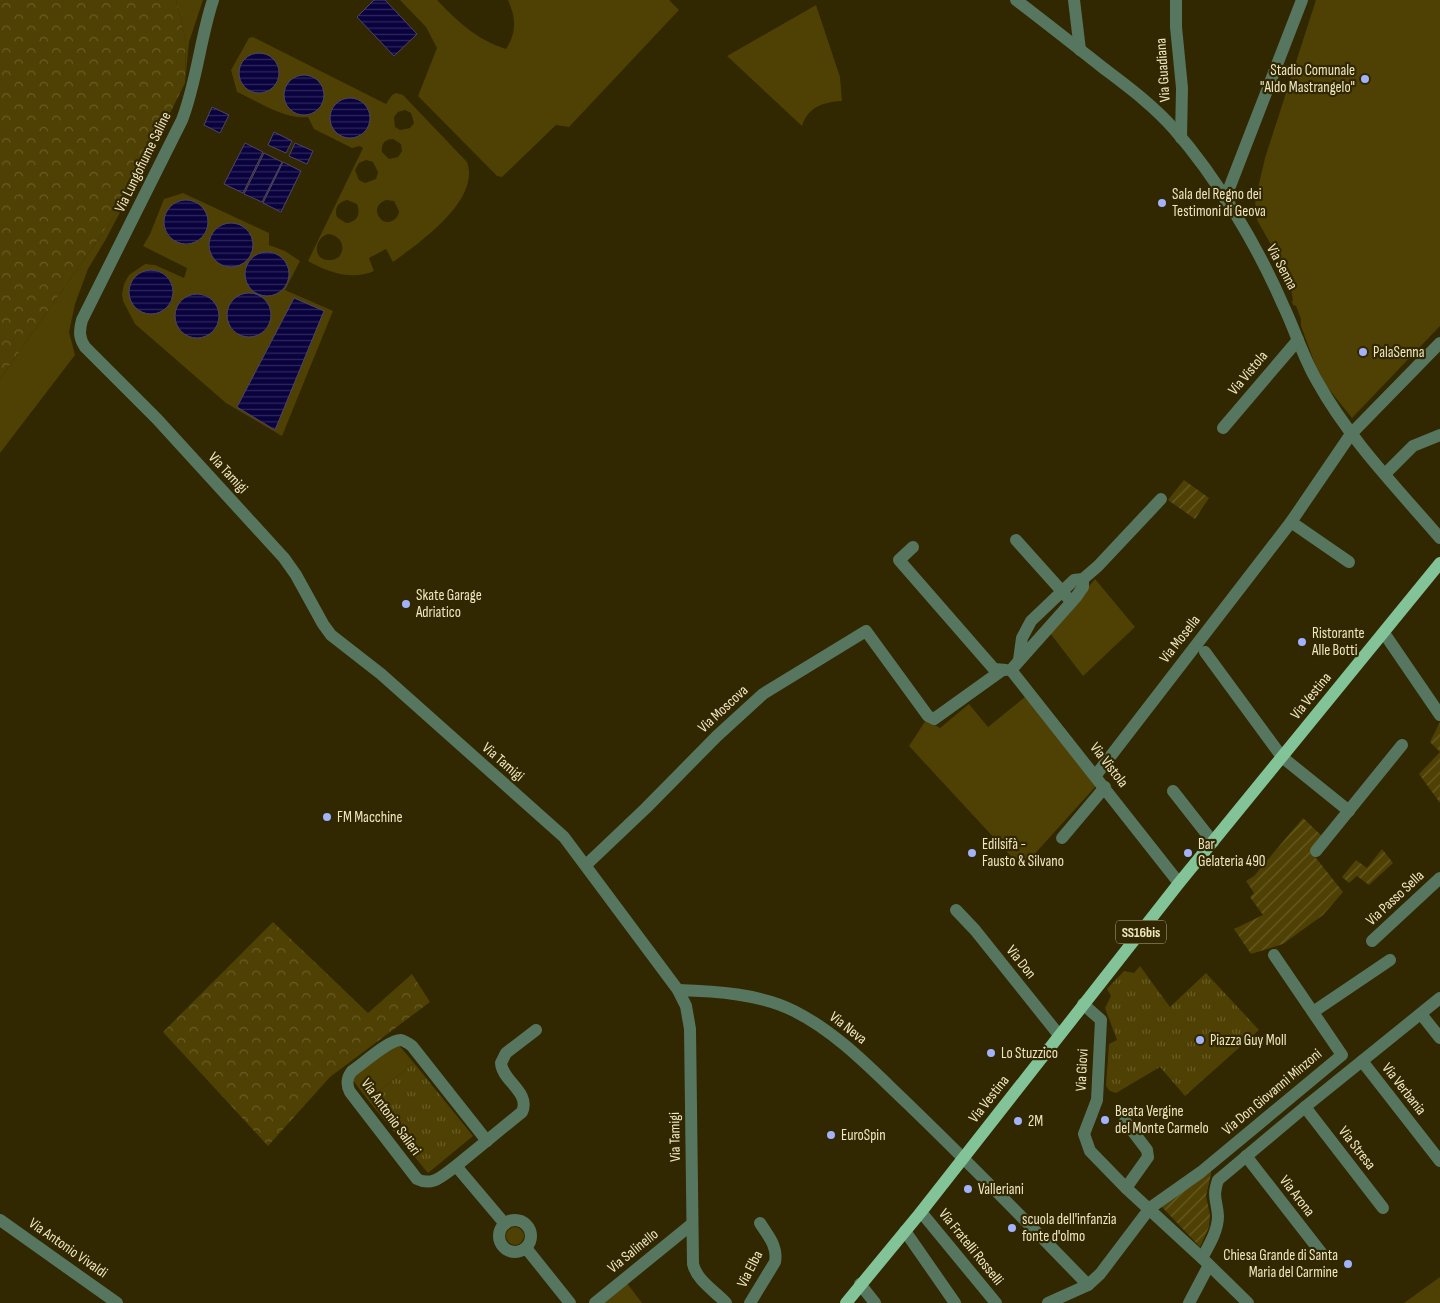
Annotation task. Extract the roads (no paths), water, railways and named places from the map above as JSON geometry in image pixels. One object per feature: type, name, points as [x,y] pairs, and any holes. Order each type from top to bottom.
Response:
[{"type":"main road","name":"Via Vestina","points":[[846,1303],[922,1212],[1179,883],[1440,563]]},
{"type":"street","name":"Via Lungofiume Saline","points":[[79,329],[87,308],[114,258],[182,120],[192,91],[202,38],[213,0]]},
{"type":"street","name":"Via Senna","points":[[1016,0],[1152,106],[1181,138],[1226,199],[1273,283],[1316,380],[1351,434],[1440,538]]},
{"type":"street","points":[[1074,0],[1080,50]]},
{"type":"street","name":"Via Guadiana","points":[[1176,0],[1176,27],[1182,88],[1181,138]]},
{"type":"street","points":[[1226,199],[1302,0]]},
{"type":"street","name":"Via Tamigi","points":[[79,329],[81,341],[85,347],[156,419],[284,558],[296,574],[326,630],[381,674],[564,837],[678,990],[686,1006],[690,1029],[694,1269],[702,1280],[726,1303]]},
{"type":"street","name":"Via Vistola","points":[[1223,428],[1298,340]]},
{"type":"street","name":"Via Mosella","points":[[1096,775],[1291,522],[1351,434],[1440,343]]},
{"type":"street","points":[[1385,474],[1413,446],[1440,435]]},
{"type":"street","points":[[1011,667],[1031,621],[1074,580],[1084,579],[1098,566],[1161,500]]},
{"type":"street","points":[[1291,522],[1349,562]]},
{"type":"street","points":[[1016,540],[1072,602]]},
{"type":"street","name":"Via Vistola","points":[[913,547],[899,560],[994,669],[1011,667],[1179,883]]},
{"type":"street","points":[[1011,667],[1072,602],[1083,587],[1084,579]]},
{"type":"street","name":"Via Moscova","points":[[586,865],[717,736],[763,694],[866,631],[928,716],[934,719],[1011,667]]},
{"type":"street","points":[[1384,633],[1440,715]]},
{"type":"street","points":[[1205,652],[1282,757],[1349,811]]},
{"type":"street","points":[[1316,851],[1402,745]]},
{"type":"street","points":[[1062,838],[1105,787]]},
{"type":"street","points":[[1173,791],[1212,842]]},
{"type":"street","name":"Via Passo Sella","points":[[1372,941],[1440,878]]},
{"type":"street","name":"Via Don","points":[[956,910],[975,930],[1059,1035]]},
{"type":"street","name":"Via Don Giovanni Minzoni","points":[[1048,1303],[1088,1285],[1100,1274],[1150,1208],[1201,1172],[1342,1055],[1274,955]]},
{"type":"street","points":[[1313,1012],[1390,960]]},
{"type":"street","name":"Via Neva","points":[[678,990],[725,994],[761,1000],[788,1008],[808,1018],[849,1048],[964,1158],[1088,1285]]},
{"type":"street","points":[[1189,1303],[1206,1261],[1218,1218],[1214,1194],[1218,1180],[1440,998]]},
{"type":"street","name":"Via Giovi","points":[[1084,1004],[1101,1020],[1097,1100],[1084,1134],[1090,1151],[1126,1188],[1150,1208],[1248,1303]]},
{"type":"street","points":[[1421,1014],[1440,1038]]},
{"type":"street","name":"Via Antonio Salieri","points":[[487,1141],[412,1046],[405,1042],[399,1040],[392,1042],[350,1074],[347,1084],[350,1092],[417,1179],[425,1182],[434,1182],[456,1166],[487,1141],[518,1116],[523,1109],[523,1098],[504,1073],[501,1063],[506,1053],[536,1030]]},
{"type":"street","name":"Via Verbania","points":[[1362,1061],[1440,1161]]},
{"type":"street","name":"Via Stresa","points":[[1305,1107],[1383,1208]]},
{"type":"street","points":[[1125,1121],[1147,1150],[1148,1157],[1126,1188]]},
{"type":"street","name":"Via Arona","points":[[1246,1156],[1323,1256]]},
{"type":"street","points":[[456,1166],[505,1224]]},
{"type":"street","name":"Via Fratelli Rosselli","points":[[922,1212],[996,1303]]},
{"type":"street","name":"Via Antonio Vivaldi","points":[[0,1220],[117,1303]]},
{"type":"street","points":[[518,1221],[526,1225],[531,1233],[531,1239],[526,1248],[517,1252],[503,1247],[500,1233],[505,1224],[518,1221]]},
{"type":"street","name":"Via Elba","points":[[750,1303],[775,1262],[776,1257],[774,1245],[760,1223]]},
{"type":"street","name":"Via Salinello","points":[[595,1303],[692,1224]]},
{"type":"street","points":[[905,1231],[955,1303]]},
{"type":"street","points":[[526,1248],[570,1303]]},
{"type":"street","points":[[860,1284],[875,1303]]},
{"type":"place","name":"Stadio Comunale \"Aldo Mastrangelo\"","points":[[1365,79]]},
{"type":"place","name":"Sala del Regno dei Testimoni di Geova","points":[[1162,203]]},
{"type":"place","name":"PalaSenna","points":[[1363,352]]},
{"type":"place","name":"Skate Garage Adriatico","points":[[406,604]]},
{"type":"place","name":"Ristorante Alle Botti","points":[[1302,642]]},
{"type":"place","name":"FM Macchine","points":[[327,817]]},
{"type":"place","name":"Edilsifà - Fausto & Silvano","points":[[972,853]]},
{"type":"place","name":"Bar Gelateria 490","points":[[1188,853]]},
{"type":"place","name":"Piazza Guy Moll","points":[[1200,1040]]},
{"type":"place","name":"Lo Stuzzico","points":[[991,1053]]},
{"type":"place","name":"Beata Vergine del Monte Carmelo","points":[[1105,1120]]},
{"type":"place","name":"2M","points":[[1018,1121]]},
{"type":"place","name":"EuroSpin","points":[[831,1135]]},
{"type":"place","name":"Valleriani","points":[[968,1189]]},
{"type":"place","name":"scuola dell'infanzia fonte d'olmo","points":[[1012,1228]]},
{"type":"place","name":"Chiesa Grande di Santa Maria del Carmine","points":[[1348,1264]]}]
